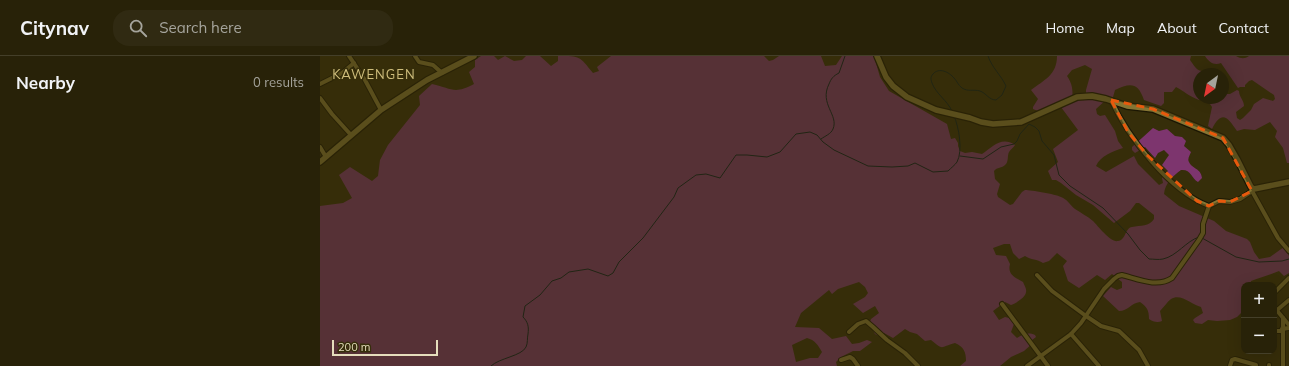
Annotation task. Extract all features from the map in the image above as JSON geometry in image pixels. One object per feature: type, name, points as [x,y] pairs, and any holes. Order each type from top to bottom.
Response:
[{"type":"main road","points":[[320,162],[380,110],[427,80],[474,56]]},
{"type":"main road","points":[[877,56],[886,78],[893,86],[927,107],[946,113],[988,124],[1015,123],[1030,119],[1060,104],[1082,96],[1098,96],[1132,107],[1153,109],[1223,138],[1229,145],[1253,190],[1289,182]]},
{"type":"street","points":[[349,56],[365,80],[380,110]]},
{"type":"street","points":[[415,56],[419,62],[433,65],[442,73]]},
{"type":"street","points":[[320,84],[342,73],[354,63]]},
{"type":"street","points":[[320,98],[351,135]]},
{"type":"street","points":[[1111,100],[1128,132],[1156,166],[1194,199],[1209,206]]},
{"type":"street","points":[[320,148],[326,157]]},
{"type":"street","points":[[1028,366],[1071,334],[1086,316],[1104,289],[1118,276],[1122,275],[1151,282],[1167,281],[1172,278],[1203,233],[1203,224],[1209,206],[1219,201],[1230,202],[1253,190],[1278,238],[1289,251]]},
{"type":"street","points":[[1037,275],[1052,291],[1086,316],[1101,326],[1119,331],[1139,350],[1148,366]]},
{"type":"street","points":[[1277,291],[1288,282]]},
{"type":"street","points":[[1277,309],[1289,300]]},
{"type":"street","points":[[1002,304],[1048,366]]},
{"type":"street","points":[[1277,312],[1289,325],[1282,330],[1277,331]]},
{"type":"street","points":[[1283,318],[1283,366]]},
{"type":"street","points":[[849,332],[863,321],[868,322],[918,366]]},
{"type":"street","points":[[1071,334],[1099,366]]},
{"type":"street","points":[[841,360],[850,357],[858,366]]},
{"type":"street","points":[[1230,366],[1232,360],[1236,359],[1256,366]]},
{"type":"highlighted area","points":[[1111,100],[1153,109],[1223,138],[1252,191],[1230,202],[1219,201],[1209,206],[1197,201],[1147,155],[1128,132]]},
{"type":"shaded area","points":[[481,56],[494,56],[498,60],[505,56],[514,61],[522,60],[526,56],[540,56],[551,66],[558,61],[558,56],[571,56],[582,60],[593,73],[599,71],[597,67],[611,56],[764,56],[769,61],[779,56],[821,56],[825,66],[836,65],[842,56],[874,56],[880,77],[889,91],[947,124],[951,139],[955,138],[960,151],[965,153],[972,152],[982,154],[1001,142],[1015,145],[1009,152],[1006,164],[994,171],[995,179],[1000,184],[997,194],[998,197],[1010,205],[1013,204],[1025,190],[1043,192],[1058,196],[1065,199],[1075,209],[1093,221],[1108,237],[1118,241],[1123,239],[1128,229],[1152,222],[1154,215],[1139,203],[1136,203],[1130,211],[1114,223],[1093,205],[1076,195],[1061,183],[1056,180],[1052,180],[1048,171],[1058,162],[1053,149],[1078,130],[1058,103],[1038,111],[1033,109],[1038,99],[1031,90],[1049,76],[1055,68],[1057,56],[1191,56],[1190,60],[1196,68],[1193,68],[1193,97],[1176,87],[1172,92],[1164,92],[1164,103],[1161,106],[1144,100],[1142,94],[1136,87],[1129,85],[1115,90],[1113,97],[1107,99],[1096,109],[1097,114],[1100,116],[1105,115],[1123,148],[1111,152],[1100,159],[1096,166],[1106,172],[1134,156],[1138,164],[1159,185],[1163,183],[1162,178],[1168,171],[1162,165],[1169,155],[1164,150],[1158,153],[1155,158],[1145,147],[1135,153],[1132,150],[1132,147],[1153,128],[1159,131],[1167,129],[1175,136],[1182,137],[1186,141],[1184,146],[1191,152],[1188,161],[1200,172],[1202,178],[1198,182],[1189,172],[1181,170],[1172,177],[1164,194],[1179,206],[1214,221],[1226,231],[1247,239],[1259,259],[1270,257],[1284,247],[1289,256],[1289,273],[1284,276],[1279,271],[1251,282],[1241,282],[1241,313],[1237,317],[1230,320],[1208,320],[1202,324],[1195,323],[1193,320],[1203,313],[1201,307],[1179,297],[1171,299],[1168,302],[1160,311],[1162,321],[1156,322],[1149,319],[1147,309],[1140,302],[1125,310],[1119,311],[1103,296],[1111,287],[1117,290],[1122,288],[1122,282],[1112,274],[1105,280],[1097,275],[1079,288],[1068,281],[1063,266],[1067,261],[1057,253],[1049,261],[1043,263],[1025,256],[1019,259],[1013,253],[1010,244],[1004,244],[993,248],[996,255],[1006,256],[1010,264],[1009,268],[1011,273],[1023,282],[1026,288],[1026,294],[1018,302],[1011,305],[1005,302],[993,311],[999,320],[1005,317],[1009,318],[1014,324],[1011,332],[1017,338],[1028,334],[1035,335],[1036,337],[1032,340],[1033,343],[1024,351],[1011,357],[1000,366],[960,366],[966,361],[965,352],[961,346],[955,343],[940,347],[931,340],[925,341],[917,334],[905,329],[893,338],[884,333],[879,336],[875,334],[871,327],[868,327],[871,319],[879,313],[875,306],[863,313],[853,304],[865,297],[868,293],[865,287],[859,282],[838,289],[832,294],[829,290],[801,313],[795,327],[819,328],[832,339],[846,336],[852,344],[867,340],[872,342],[860,351],[853,351],[841,357],[836,362],[837,366],[320,366],[320,206],[343,203],[352,198],[339,175],[350,167],[372,181],[378,176],[380,160],[388,145],[420,105],[419,96],[432,84],[457,90],[474,84],[469,72],[475,67],[475,60]],"holes":[[[1085,65],[1092,69],[1086,90],[1086,97],[1072,101],[1072,88],[1067,76],[1072,70]],[[807,338],[812,340],[822,352],[818,358],[810,358],[796,362],[792,345]]]},
{"type":"shaded area","points":[[1205,56],[1236,56],[1246,58],[1249,56],[1289,56],[1289,163],[1287,163],[1283,148],[1275,137],[1277,131],[1270,122],[1255,130],[1244,129],[1237,131],[1228,119],[1222,117],[1212,129],[1208,126],[1212,107],[1210,104],[1229,104],[1229,94],[1237,90],[1239,91],[1244,106],[1236,112],[1237,118],[1240,120],[1251,110],[1254,104],[1263,98],[1273,101],[1275,99],[1274,95],[1252,80],[1245,85],[1245,87],[1238,88],[1229,75],[1229,68],[1224,68],[1221,63],[1216,64],[1208,60]]},
{"type":"waterway","points":[[821,139],[829,134],[833,129],[834,119],[827,103],[827,91],[831,79],[839,73],[845,56]]},
{"type":"waterway","points":[[952,111],[934,87],[931,80],[932,75],[938,71],[947,72],[962,88],[966,90],[980,91],[991,99],[996,100],[1002,95],[1006,86],[988,56]]},
{"type":"waterway","points":[[491,366],[499,361],[520,353],[526,347],[528,329],[527,323],[523,317],[525,306],[540,295],[552,281],[561,278],[569,272],[588,269],[608,276],[613,273],[619,262],[643,238],[674,197],[678,188],[696,175],[706,174],[720,178],[736,155],[767,157],[780,152],[796,134],[810,132],[817,135],[823,142],[834,150],[868,166],[908,166],[915,163],[933,172],[948,171],[957,162],[960,152],[959,132],[954,116]]},
{"type":"waterway","points":[[960,156],[983,159],[1001,147],[1014,144],[1029,124],[1039,131],[1042,141],[1054,155],[1059,175],[1070,186],[1103,208],[1149,259],[1161,259],[1173,255],[1194,239],[1199,237]]},
{"type":"waterway","points":[[1202,238],[1236,257],[1259,262],[1282,261],[1289,259]]},
{"type":"district","name":"KAWENGEN","points":[[374,74]]}]
